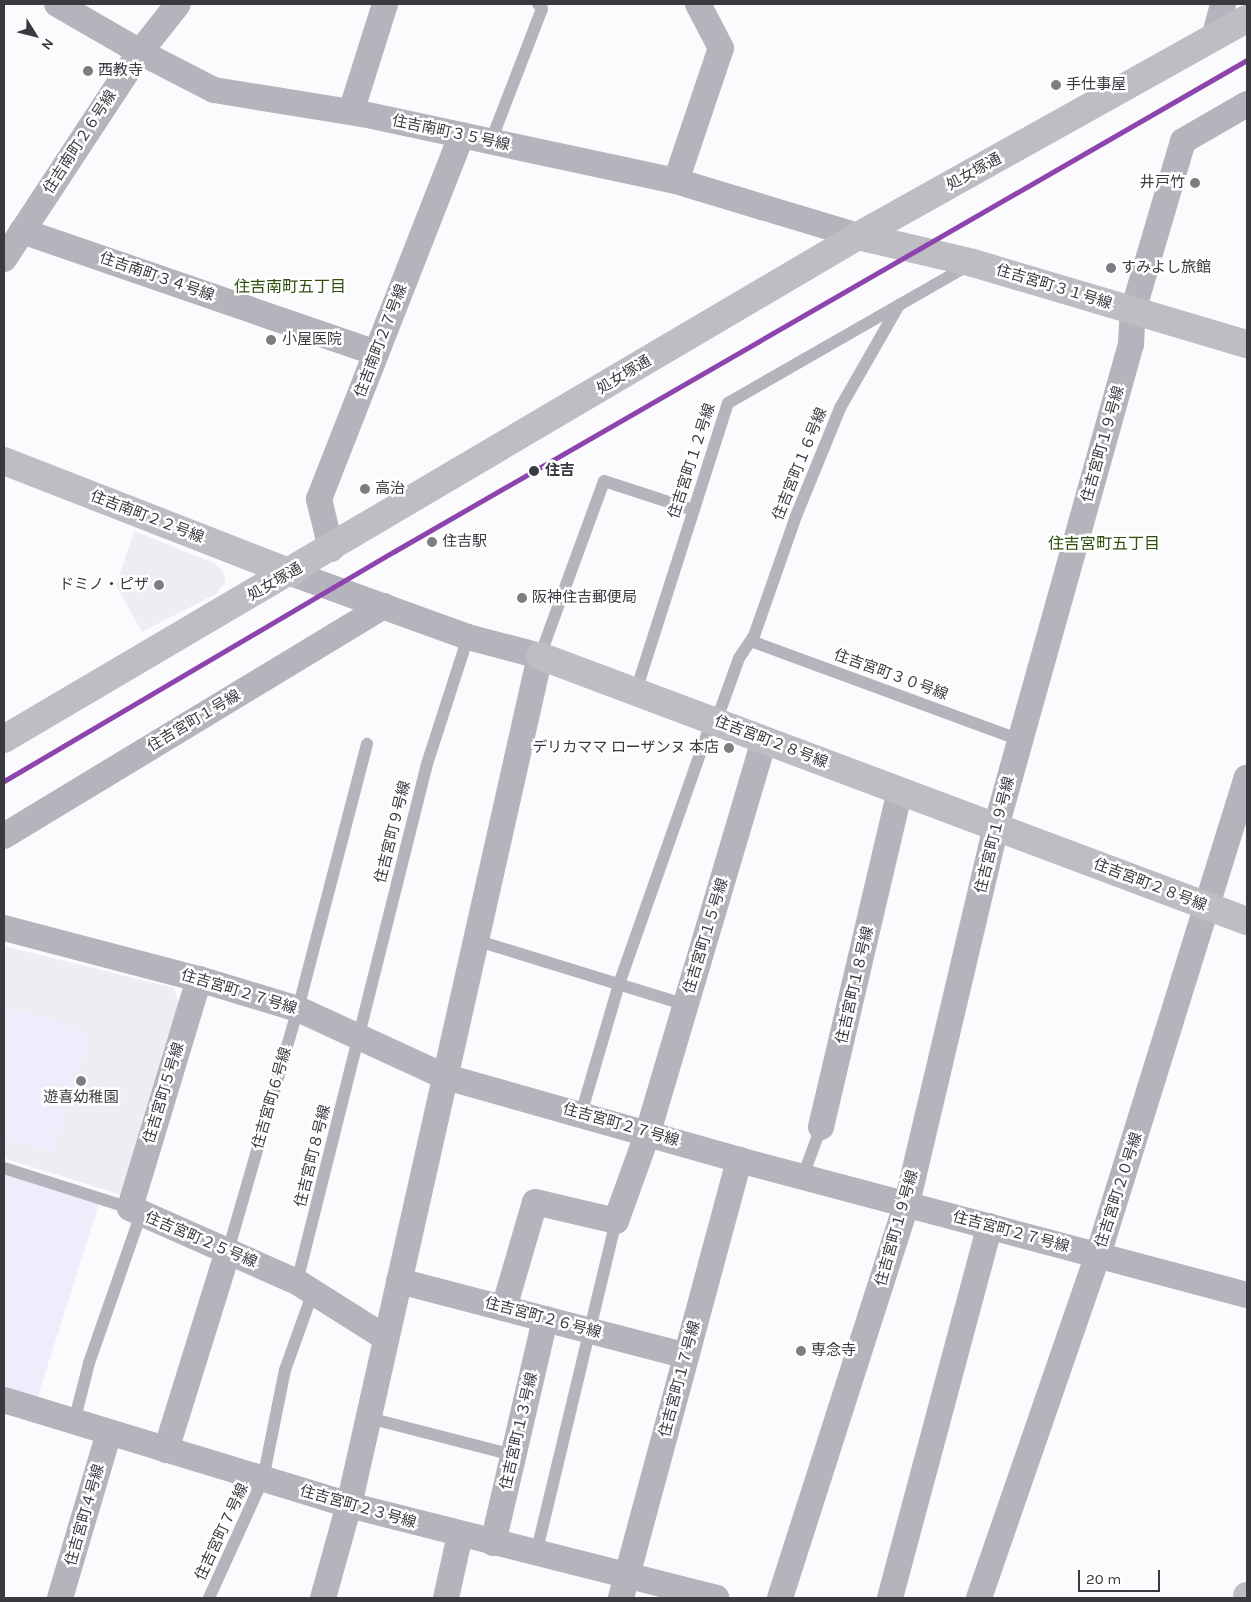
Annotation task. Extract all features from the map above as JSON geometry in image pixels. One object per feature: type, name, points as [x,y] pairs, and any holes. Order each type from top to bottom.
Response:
[{"type":"street","name":"住吉南町３５号線","points":[[57,4],[140,52],[214,90],[351,112],[676,181],[858,236]]},
{"type":"street","name":"住吉南町２６号線","points":[[4,259],[140,52],[178,4]]},
{"type":"street","points":[[351,112],[385,4]]},
{"type":"street","points":[[676,181],[721,48],[698,4]]},
{"type":"street","points":[[1214,38],[1223,4]]},
{"type":"street","name":"処女塚通","points":[[4,739],[331,549],[858,236],[1247,18]]},
{"type":"street","name":"住吉宮町１９号線","points":[[780,1598],[906,1202],[996,827],[1131,344],[1133,311],[1182,142],[1247,104]]},
{"type":"street","name":"住吉南町２７号線","points":[[331,549],[319,499],[462,135]]},
{"type":"street","name":"住吉南町３４号線","points":[[22,231],[376,353]]},
{"type":"street","name":"住吉宮町３１号線","points":[[858,236],[973,263],[1247,344]]},
{"type":"street","name":"住吉南町２２号線","points":[[4,461],[291,572]]},
{"type":"street","name":"住吉宮町２８号線","points":[[291,572],[468,637],[540,656],[636,691],[1247,921]]},
{"type":"street","name":"住吉宮町１号線","points":[[4,836],[384,606]]},
{"type":"street","points":[[322,1598],[349,1505],[540,656]]},
{"type":"street","name":"住吉宮町１５号線","points":[[616,1221],[648,1132],[764,740]]},
{"type":"street","name":"住吉宮町２０号線","points":[[979,1598],[1098,1255],[1247,778]]},
{"type":"street","name":"住吉宮町１８号線","points":[[821,1127],[900,791]]},
{"type":"street","name":"住吉宮町２７号線","points":[[4,928],[199,979],[298,1009],[446,1077],[648,1132],[739,1160],[906,1202],[1247,1295]]},
{"type":"street","name":"住吉宮町５号線","points":[[136,1211],[199,979]]},
{"type":"street","name":"住吉宮町１７号線","points":[[624,1588],[739,1160]]},
{"type":"street","points":[[504,1308],[535,1202],[616,1221]]},
{"type":"street","name":"住吉宮町２５号線","points":[[136,1211],[305,1287],[386,1338]]},
{"type":"street","points":[[890,1598],[990,1226]]},
{"type":"street","name":"住吉宮町６号線","points":[[166,1450],[228,1251]]},
{"type":"street","name":"住吉宮町２６号線","points":[[399,1281],[686,1356]]},
{"type":"street","name":"住吉宮町１３号線","points":[[493,1543],[545,1319]]},
{"type":"street","name":"住吉宮町２３号線","points":[[4,1400],[349,1505],[536,1554],[624,1588],[716,1598]]},
{"type":"street","name":"住吉宮町４号線","points":[[60,1598],[109,1432]]},
{"type":"street","points":[[446,1598],[460,1535]]},
{"type":"lane","points":[[491,141],[542,9],[538,4]]},
{"type":"lane","points":[[900,303],[973,263]]},
{"type":"lane","name":"住吉宮町１２号線","points":[[636,691],[728,403],[900,303]]},
{"type":"lane","name":"住吉宮町１６号線","points":[[581,1114],[619,984],[714,721],[739,658],[751,641],[840,408],[900,303]]},
{"type":"lane","points":[[540,656],[604,481],[693,510]]},
{"type":"lane","name":"住吉宮町９号線","points":[[359,1037],[427,764],[468,637]]},
{"type":"lane","name":"住吉宮町３０号線","points":[[751,641],[1020,740]]},
{"type":"lane","name":"住吉宮町６号線","points":[[228,1251],[298,1009],[367,744]]},
{"type":"lane","points":[[475,940],[686,1005]]},
{"type":"lane","name":"住吉宮町８号線","points":[[264,1479],[285,1370],[305,1287],[359,1037]]},
{"type":"lane","name":"住吉宮町１８号線","points":[[803,1176],[821,1127]]},
{"type":"lane","name":"住吉宮町２５号線","points":[[4,1168],[136,1211]]},
{"type":"lane","points":[[74,1422],[89,1363],[136,1211]]},
{"type":"lane","points":[[536,1554],[588,1330],[616,1221]]},
{"type":"lane","points":[[369,1418],[513,1455]]},
{"type":"lane","name":"住吉宮町７号線","points":[[209,1598],[264,1479]]},
{"type":"shaded area","points":[[134,531],[214,563],[224,573],[225,583],[216,594],[142,632],[116,586]]},
{"type":"shaded area","name":"遊喜幼稚園","points":[[4,946],[174,988],[179,1005],[125,1196],[4,1158]]},
{"type":"shaded area","points":[[4,1008],[81,1028],[89,1039],[54,1152],[4,1138]]},
{"type":"shaded area","points":[[4,1174],[99,1204],[37,1399],[4,1388]]},
{"type":"transit line","points":[[4,781],[393,552],[1247,60]]},
{"type":"place","name":"西教寺","points":[[88,71]]},
{"type":"place","name":"手仕事屋","points":[[1056,85]]},
{"type":"place","name":"井戸竹","points":[[1195,183]]},
{"type":"place","name":"すみよし旅館","points":[[1111,268]]},
{"type":"place","name":"小屋医院","points":[[271,340]]},
{"type":"place","name":"住吉","points":[[534,471]]},
{"type":"place","name":"高治","points":[[365,489]]},
{"type":"place","name":"住吉駅","points":[[432,542]]},
{"type":"place","name":"ドミノ・ピザ","points":[[159,585]]},
{"type":"place","name":"阪神住吉郵便局","points":[[522,598]]},
{"type":"place","name":"デリカママ ローザンヌ 本店","points":[[729,748]]},
{"type":"place","name":"遊喜幼稚園","points":[[81,1081]]},
{"type":"place","name":"専念寺","points":[[801,1351]]},
{"type":"district","name":"住吉南町五丁目","points":[[290,287]]},
{"type":"district","name":"住吉宮町五丁目","points":[[1104,544]]}]
